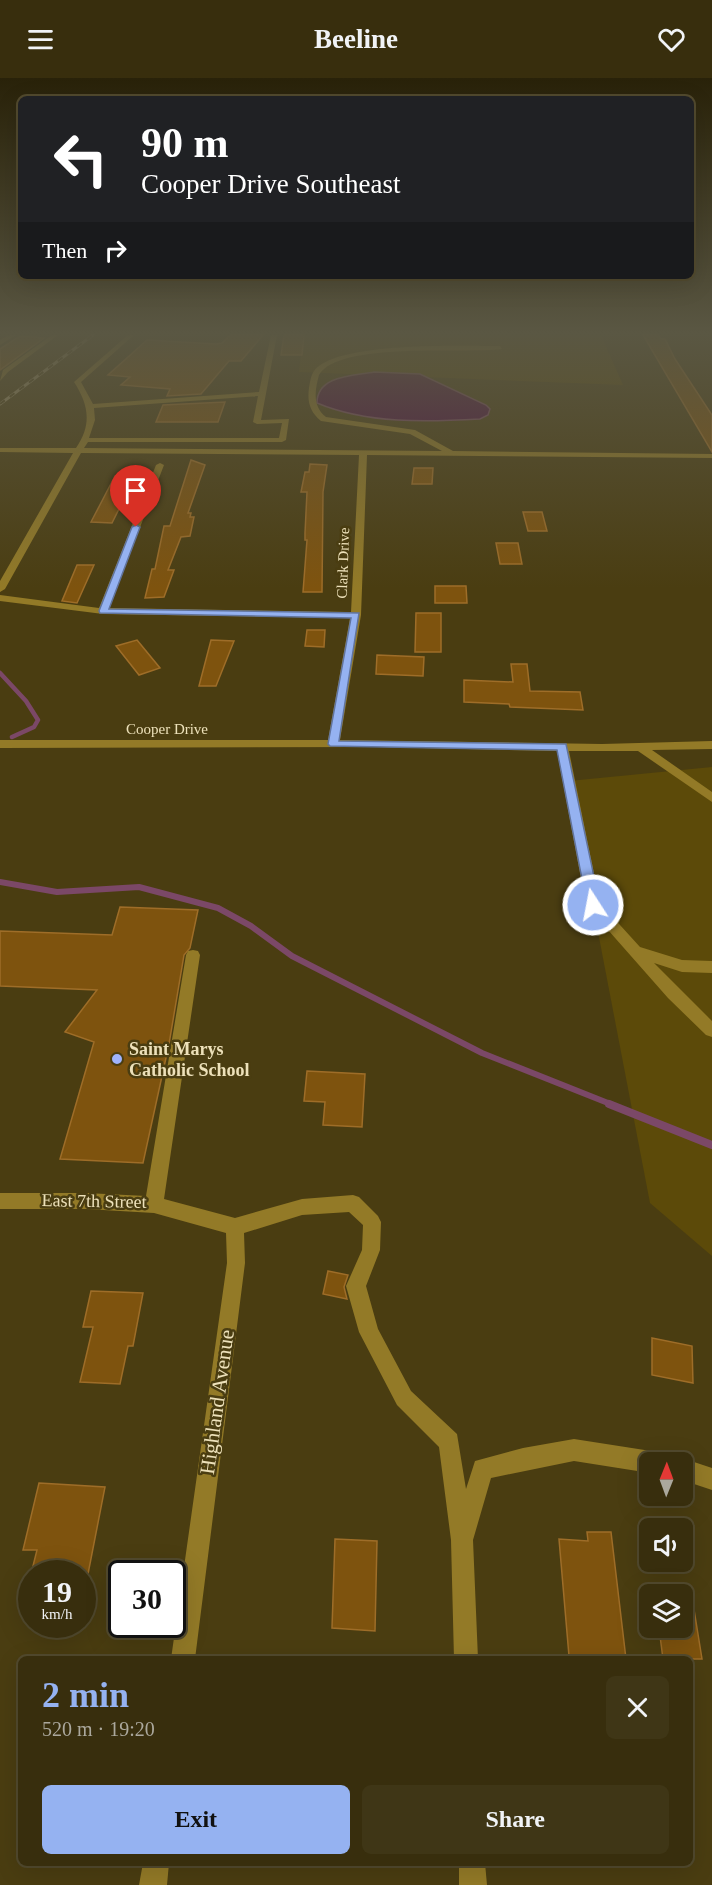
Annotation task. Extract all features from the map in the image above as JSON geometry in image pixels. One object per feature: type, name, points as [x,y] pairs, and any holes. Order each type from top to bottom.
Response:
[{"type":"street","points":[[0,589],[84,440],[92,419]]},
{"type":"street","points":[[258,419],[257,422],[286,421],[280,453]]},
{"type":"street","points":[[326,419],[412,432],[452,454]]},
{"type":"street","points":[[84,440],[282,440]]},
{"type":"street","points":[[0,450],[712,456]]},
{"type":"street","name":"Clark Drive","points":[[333,744],[356,615],[363,453]]},
{"type":"street","points":[[103,611],[160,465]]},
{"type":"street","points":[[0,598],[103,611],[356,615]]},
{"type":"street","name":"Cooper Drive","points":[[0,744],[562,747],[712,745]]},
{"type":"street","points":[[562,747],[593,905],[673,994],[712,1031]]},
{"type":"street","points":[[641,747],[712,798]]},
{"type":"street","points":[[635,951],[681,966],[712,967]]},
{"type":"street","name":"East 7th Street","points":[[0,1201],[86,1201],[154,1205],[193,955]]},
{"type":"street","points":[[154,1205],[235,1227],[302,1207],[353,1203],[372,1222],[371,1250],[356,1286],[369,1332],[404,1398],[449,1442],[462,1540],[466,1656]]},
{"type":"street","name":"Highland Avenue","points":[[183,1656],[236,1263],[235,1227]]},
{"type":"street","points":[[462,1540],[483,1468],[574,1450],[639,1460]]},
{"type":"street","points":[[693,1473],[712,1479]]},
{"type":"street","points":[[153,1885],[156,1866]]},
{"type":"street","points":[[472,1866],[473,1885]]},
{"type":"shaded area","points":[[390,419],[473,419],[439,421]]},
{"type":"shaded area","points":[[712,767],[712,1256],[650,1203],[569,781]]},
{"type":"building","points":[[157,419],[219,419],[218,422],[156,422]]},
{"type":"building","points":[[693,419],[712,419],[712,452]]},
{"type":"building","points":[[191,460],[205,465],[188,513],[191,513],[190,517],[194,517],[190,536],[181,537],[168,570],[174,570],[164,597],[145,598],[152,569],[155,569],[164,526],[170,526]]},
{"type":"building","points":[[310,464],[327,465],[323,492],[322,592],[303,592],[307,540],[305,540],[305,533],[307,492],[301,492],[305,472],[309,472]]},
{"type":"building","points":[[414,468],[433,468],[432,484],[412,484]]},
{"type":"building","points":[[115,476],[135,477],[112,523],[91,522]]},
{"type":"building","points":[[523,512],[542,512],[547,531],[528,531]]},
{"type":"building","points":[[496,543],[518,543],[522,564],[500,564]]},
{"type":"building","points":[[77,565],[94,565],[77,603],[62,601]]},
{"type":"building","points":[[435,586],[466,586],[467,603],[435,603]]},
{"type":"building","points":[[416,613],[441,613],[441,652],[415,652]]},
{"type":"building","points":[[307,630],[325,630],[324,647],[305,646]]},
{"type":"building","points":[[137,640],[160,668],[139,675],[116,646]]},
{"type":"building","points":[[211,640],[234,641],[216,686],[199,686]]},
{"type":"building","points":[[377,655],[424,657],[423,676],[376,674]]},
{"type":"building","points":[[511,664],[527,664],[530,691],[580,692],[583,710],[510,707],[509,704],[464,702],[464,680],[513,682]]},
{"type":"building","points":[[120,907],[198,910],[190,948],[184,955],[169,1044],[143,1163],[60,1159],[94,1042],[65,1032],[97,990],[0,986],[0,931],[112,935]]},
{"type":"building","points":[[307,1071],[365,1074],[362,1127],[323,1125],[325,1102],[304,1101]]},
{"type":"building","points":[[328,1271],[348,1275],[344,1287],[347,1299],[323,1294]]},
{"type":"building","points":[[91,1291],[143,1293],[133,1346],[128,1346],[120,1384],[80,1382],[93,1327],[83,1327]]},
{"type":"building","points":[[652,1338],[692,1346],[693,1383],[652,1375]]},
{"type":"building","points":[[39,1483],[105,1487],[91,1560],[34,1560],[37,1550],[23,1550]]},
{"type":"building","points":[[587,1532],[611,1532],[626,1656],[569,1656],[559,1539],[588,1541]]},
{"type":"building","points":[[335,1539],[377,1541],[375,1631],[332,1628]]},
{"type":"building","points":[[693,1603],[702,1659],[693,1659],[693,1656],[663,1656],[660,1638],[693,1638]]},
{"type":"waterway","points":[[0,673],[26,701],[38,720],[34,727],[12,737]]},
{"type":"waterway","points":[[0,882],[57,892],[139,887],[218,908],[251,926],[292,956],[482,1053],[613,1105]]},
{"type":"waterway","points":[[609,1104],[712,1145]]},
{"type":"place","name":"Saint Marys Catholic School","points":[[117,1059]]},
{"type":"route","points":[[136,527],[103,611],[356,615],[333,744],[562,747],[593,905]]}]
